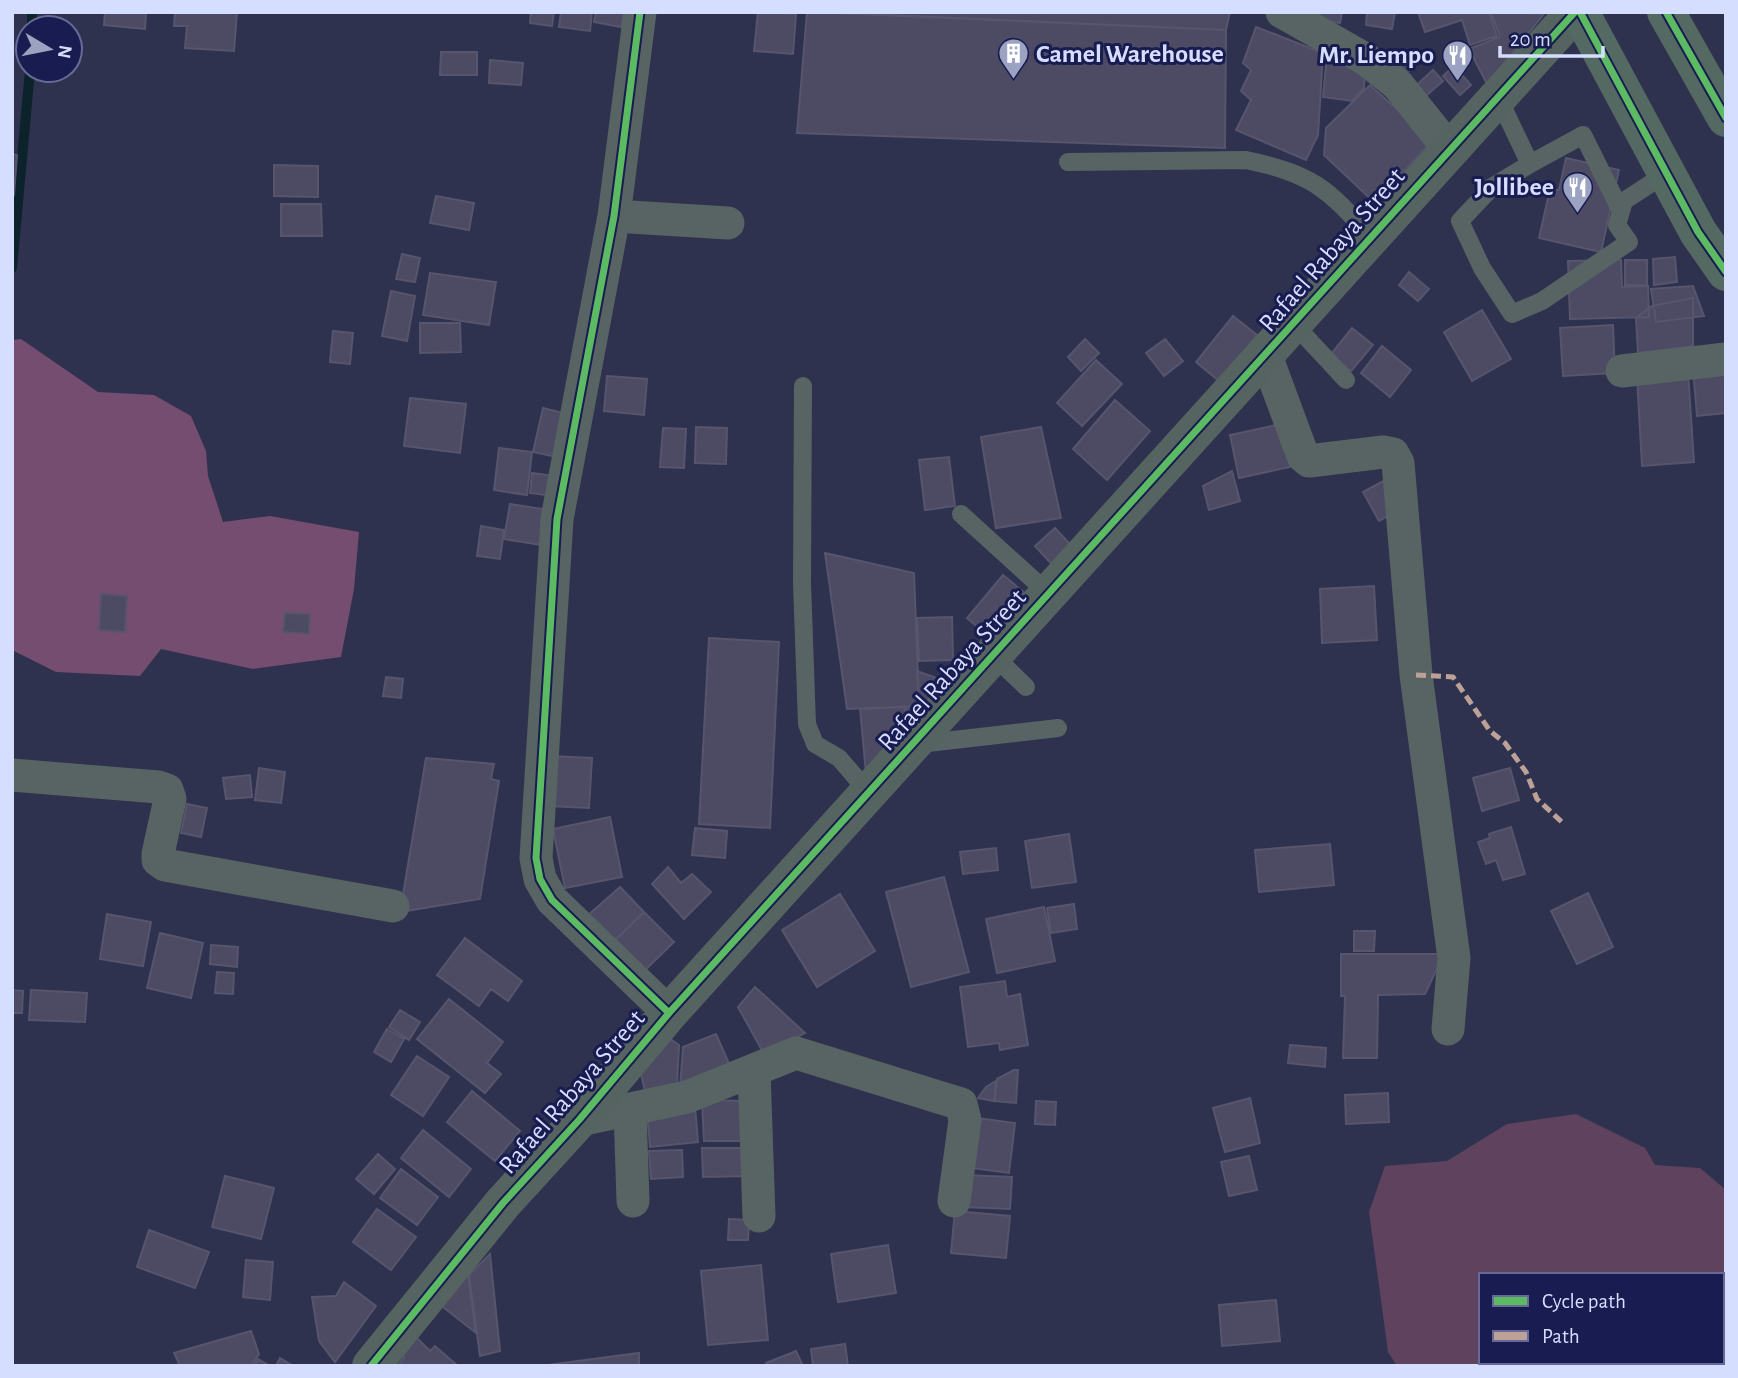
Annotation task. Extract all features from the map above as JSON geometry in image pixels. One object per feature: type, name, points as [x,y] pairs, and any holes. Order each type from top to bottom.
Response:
[{"type":"highway","points":[[1578,12],[1698,232],[1726,272]]},
{"type":"highway","points":[[1666,12],[1726,118]]},
{"type":"street","points":[[640,12],[614,216],[557,519],[536,858],[540,879],[552,900],[669,1013]]},
{"type":"street","points":[[1282,12],[1367,61],[1398,85],[1449,149]]},
{"type":"street","name":"Rafael Rabaya Street","points":[[371,1366],[503,1203],[579,1120],[669,1013],[1266,356],[1449,149],[1578,12]]},
{"type":"street","points":[[614,216],[728,223]]},
{"type":"street","points":[[1266,356],[1303,456],[1309,461],[1383,452],[1393,454],[1398,463],[1416,676],[1454,958],[1447,1029]]},
{"type":"street","points":[[1622,371],[1726,359]]},
{"type":"street","points":[[12,775],[158,787],[167,790],[170,799],[158,854],[158,860],[164,865],[393,906]]},
{"type":"street","points":[[579,1120],[687,1097],[796,1053],[958,1102],[963,1109],[965,1120],[954,1201]]},
{"type":"street","points":[[754,1071],[759,1216]]},
{"type":"street","points":[[630,1110],[633,1201]]},
{"type":"lane","points":[[1498,97],[1530,164]]},
{"type":"lane","points":[[1621,211],[1583,135],[1492,187],[1460,220],[1482,268],[1512,314],[1542,301],[1629,242],[1618,225],[1621,211],[1623,201],[1667,173]]},
{"type":"lane","points":[[1068,162],[1246,160],[1272,166],[1318,183],[1370,236]]},
{"type":"lane","points":[[1294,324],[1346,380]]},
{"type":"lane","points":[[803,386],[802,583],[808,734],[816,744],[839,758],[869,793]]},
{"type":"lane","points":[[961,514],[1049,594]]},
{"type":"lane","points":[[993,655],[1026,687]]},
{"type":"lane","points":[[912,745],[1058,728]]},
{"type":"shaded area","points":[[21,339],[98,392],[154,395],[191,416],[206,451],[208,476],[223,522],[270,516],[359,532],[354,589],[341,657],[253,669],[161,649],[140,676],[56,672],[12,650],[12,340]]},
{"type":"shaded area","points":[[1576,1114],[1645,1148],[1655,1165],[1700,1168],[1726,1190],[1726,1366],[1397,1366],[1388,1352],[1369,1212],[1385,1166],[1447,1161],[1507,1124]]},
{"type":"building","points":[[105,12],[146,13],[145,29],[104,25]]},
{"type":"building","points":[[175,12],[237,12],[234,51],[185,48],[187,26],[174,26]]},
{"type":"building","points":[[531,12],[554,12],[552,26],[530,23]]},
{"type":"building","points":[[561,12],[592,12],[590,31],[559,27]]},
{"type":"building","points":[[596,12],[624,12],[621,27],[594,22]]},
{"type":"building","points":[[758,12],[796,14],[793,54],[754,51]]},
{"type":"building","name":"Camel Warehouse","points":[[807,12],[1226,30],[1225,148],[797,133]]},
{"type":"building","points":[[823,12],[1230,12],[1226,30]]},
{"type":"building","points":[[1318,12],[1342,12],[1340,23],[1317,19]]},
{"type":"building","points":[[1367,12],[1395,12],[1392,29],[1366,25]]},
{"type":"building","points":[[1418,12],[1489,12],[1497,36],[1470,45],[1462,20],[1425,32]]},
{"type":"building","points":[[1491,12],[1544,14],[1487,84],[1469,49],[1500,37]]},
{"type":"building","points":[[1256,27],[1323,53],[1318,135],[1306,160],[1236,130],[1251,100],[1241,91],[1251,70],[1243,63]]},
{"type":"building","points":[[441,52],[477,52],[477,75],[440,75]]},
{"type":"building","points":[[1407,54],[1413,69],[1395,76],[1389,62]]},
{"type":"building","points":[[1327,56],[1366,60],[1364,88],[1352,101],[1323,97]]},
{"type":"building","points":[[490,60],[523,63],[521,85],[489,83]]},
{"type":"building","points":[[1454,66],[1471,85],[1460,95],[1443,76]]},
{"type":"building","points":[[1433,70],[1443,81],[1418,103],[1409,92]]},
{"type":"building","points":[[1370,85],[1432,141],[1375,203],[1324,155],[1326,128]]},
{"type":"building","points":[[12,154],[17,155],[14,195],[12,194]]},
{"type":"building","name":"Jollibee","points":[[1566,158],[1619,170],[1601,252],[1539,238],[1550,189],[1559,190]]},
{"type":"building","points":[[274,165],[318,166],[318,197],[274,196]]},
{"type":"building","points":[[436,196],[474,203],[469,230],[430,223]]},
{"type":"building","points":[[281,204],[321,204],[322,236],[281,236]]},
{"type":"building","points":[[402,254],[420,258],[415,282],[396,279]]},
{"type":"building","points":[[1675,257],[1677,282],[1654,285],[1653,259]]},
{"type":"building","points":[[1621,260],[1622,287],[1648,286],[1649,317],[1570,319],[1568,261]]},
{"type":"building","points":[[1625,260],[1647,260],[1647,285],[1625,285]]},
{"type":"building","points":[[1409,272],[1429,289],[1418,301],[1399,285]]},
{"type":"building","points":[[430,273],[496,282],[489,325],[423,315]]},
{"type":"building","points":[[1693,286],[1704,316],[1656,322],[1651,289]]},
{"type":"building","points":[[391,291],[415,296],[407,341],[382,336]]},
{"type":"building","points":[[1693,298],[1693,346],[1638,353],[1636,318],[1652,306]]},
{"type":"building","points":[[1482,310],[1511,359],[1472,381],[1444,332]]},
{"type":"building","points":[[1233,316],[1257,335],[1219,381],[1196,362]]},
{"type":"building","points":[[420,323],[460,323],[461,352],[420,353]]},
{"type":"building","points":[[1613,325],[1615,373],[1563,376],[1560,328]]},
{"type":"building","points":[[1352,328],[1373,345],[1351,371],[1331,354]]},
{"type":"building","points":[[333,331],[353,333],[350,364],[330,362]]},
{"type":"building","points":[[1085,339],[1099,353],[1081,371],[1068,357]]},
{"type":"building","points":[[1165,339],[1183,361],[1164,376],[1146,353]]},
{"type":"building","points":[[1382,346],[1411,370],[1390,397],[1361,373]]},
{"type":"building","points":[[1096,360],[1122,384],[1082,426],[1057,403]]},
{"type":"building","points":[[1726,366],[1726,413],[1697,416],[1693,369]]},
{"type":"building","points":[[1688,372],[1694,462],[1642,466],[1637,376]]},
{"type":"building","points":[[607,376],[647,379],[644,415],[604,411]]},
{"type":"building","points":[[410,398],[466,404],[460,453],[404,446]]},
{"type":"building","points":[[1115,400],[1150,431],[1107,480],[1073,449]]},
{"type":"building","points":[[543,408],[567,414],[557,457],[533,452]]},
{"type":"building","points":[[1281,424],[1290,467],[1239,478],[1230,435]]},
{"type":"building","points":[[696,427],[727,428],[726,464],[695,463]]},
{"type":"building","points":[[1041,427],[1061,518],[996,528],[981,437]]},
{"type":"building","points":[[663,428],[686,429],[684,468],[660,467]]},
{"type":"building","points":[[499,448],[532,452],[527,495],[494,490]]},
{"type":"building","points":[[949,457],[955,506],[925,510],[919,460]]},
{"type":"building","points":[[1232,471],[1240,501],[1209,510],[1203,486]]},
{"type":"building","points":[[532,473],[555,476],[552,496],[530,493]]},
{"type":"building","points":[[1385,480],[1401,509],[1379,521],[1363,492]]},
{"type":"building","points":[[510,504],[549,510],[542,545],[504,539]]},
{"type":"building","points":[[481,526],[504,530],[500,559],[477,556]]},
{"type":"building","points":[[1055,528],[1079,554],[1059,572],[1035,546]]},
{"type":"building","points":[[825,553],[914,573],[919,706],[847,709]]},
{"type":"building","points":[[1003,575],[1031,598],[995,641],[967,618]]},
{"type":"building","points":[[1374,586],[1377,640],[1322,643],[1320,589]]},
{"type":"building","points":[[101,594],[127,596],[125,632],[99,630]]},
{"type":"building","points":[[285,613],[310,614],[309,634],[283,632]]},
{"type":"building","points":[[952,617],[953,660],[919,661],[917,618]]},
{"type":"building","points":[[709,638],[779,642],[770,828],[699,824]]},
{"type":"building","points":[[917,671],[942,680],[943,696],[916,726],[905,707],[919,706]]},
{"type":"building","points":[[386,677],[403,679],[401,698],[383,696]]},
{"type":"building","points":[[905,707],[908,732],[866,773],[860,709]]},
{"type":"building","points":[[551,756],[592,758],[589,808],[548,806]]},
{"type":"building","points":[[426,758],[494,764],[491,779],[499,781],[480,899],[400,912]]},
{"type":"building","points":[[259,768],[285,772],[281,803],[255,800]]},
{"type":"building","points":[[1510,768],[1519,800],[1482,811],[1473,778]]},
{"type":"building","points":[[250,775],[252,797],[226,799],[223,778]]},
{"type":"building","points":[[187,804],[207,808],[201,837],[181,833]]},
{"type":"building","points":[[610,817],[622,877],[565,888],[553,829]]},
{"type":"building","points":[[1511,827],[1525,874],[1503,880],[1496,860],[1486,864],[1478,842],[1490,838],[1489,834]]},
{"type":"building","points":[[695,828],[727,831],[725,858],[692,855]]},
{"type":"building","points":[[1069,834],[1076,882],[1032,888],[1025,841]]},
{"type":"building","points":[[1330,844],[1334,885],[1259,892],[1255,850]]},
{"type":"building","points":[[996,848],[998,870],[963,874],[960,852]]},
{"type":"building","points":[[668,867],[681,883],[692,874],[711,892],[684,919],[652,884]]},
{"type":"building","points":[[944,877],[969,972],[911,987],[886,892]]},
{"type":"building","points":[[620,887],[644,912],[612,943],[586,917]]},
{"type":"building","points":[[1588,893],[1613,947],[1577,964],[1551,911]]},
{"type":"building","points":[[840,894],[875,951],[817,987],[782,930]]},
{"type":"building","points":[[1074,904],[1077,929],[1051,933],[1047,908]]},
{"type":"building","points":[[1044,907],[1055,961],[997,973],[986,919]]},
{"type":"building","points":[[644,912],[674,942],[642,973],[612,943]]},
{"type":"building","points":[[107,914],[151,922],[143,966],[100,959]]},
{"type":"building","points":[[1354,931],[1375,931],[1374,951],[1354,951]]},
{"type":"building","points":[[160,933],[203,943],[191,998],[147,988]]},
{"type":"building","points":[[465,938],[522,981],[508,1001],[491,989],[479,1006],[437,975]]},
{"type":"building","points":[[211,945],[238,947],[237,967],[210,964]]},
{"type":"building","points":[[1341,954],[1444,954],[1425,994],[1378,995],[1377,1058],[1343,1058],[1345,996],[1341,996]]},
{"type":"building","points":[[217,972],[234,973],[233,994],[215,993]]},
{"type":"building","points":[[1005,981],[1007,997],[1020,994],[1028,1045],[1000,1050],[999,1043],[968,1047],[960,987]]},
{"type":"building","points":[[755,987],[805,1033],[764,1054],[738,1007]]},
{"type":"building","points":[[12,990],[23,991],[22,1013],[12,1013]]},
{"type":"building","points":[[31,990],[87,993],[85,1022],[29,1020]]},
{"type":"building","points":[[449,999],[503,1042],[487,1063],[501,1074],[485,1093],[417,1039]]},
{"type":"building","points":[[400,1010],[420,1022],[409,1040],[389,1027]]},
{"type":"building","points":[[387,1029],[404,1039],[391,1062],[374,1052]]},
{"type":"building","points":[[716,1034],[731,1068],[680,1087],[683,1047]]},
{"type":"building","points":[[669,1038],[679,1045],[677,1085],[645,1091],[640,1070]]},
{"type":"building","points":[[1290,1045],[1326,1048],[1325,1067],[1288,1063]]},
{"type":"building","points":[[417,1056],[449,1077],[423,1116],[391,1095]]},
{"type":"building","points":[[1018,1070],[1016,1103],[995,1101],[997,1079]]},
{"type":"building","points":[[996,1081],[994,1101],[978,1098],[986,1087]]},
{"type":"building","points":[[472,1091],[520,1131],[495,1161],[447,1122]]},
{"type":"building","points":[[1388,1093],[1389,1122],[1346,1124],[1345,1095]]},
{"type":"building","points":[[1250,1098],[1260,1143],[1225,1152],[1213,1108]]},
{"type":"building","points":[[702,1100],[744,1101],[746,1141],[704,1141]]},
{"type":"building","points":[[1036,1101],[1056,1102],[1055,1125],[1035,1124]]},
{"type":"building","points":[[695,1107],[698,1142],[650,1147],[647,1112]]},
{"type":"building","points":[[977,1118],[1015,1123],[1009,1173],[971,1168]]},
{"type":"building","points":[[423,1130],[471,1169],[449,1197],[401,1158]]},
{"type":"building","points":[[702,1148],[748,1148],[749,1176],[703,1177]]},
{"type":"building","points":[[682,1150],[683,1177],[651,1179],[649,1151]]},
{"type":"building","points":[[378,1154],[395,1169],[374,1194],[356,1179]]},
{"type":"building","points":[[1249,1156],[1257,1190],[1229,1196],[1221,1162]]},
{"type":"building","points":[[401,1169],[438,1197],[417,1225],[380,1198]]},
{"type":"building","points":[[964,1175],[1012,1177],[1010,1209],[963,1207]]},
{"type":"building","points":[[225,1176],[274,1188],[261,1239],[212,1227]]},
{"type":"building","points":[[377,1209],[416,1237],[391,1270],[353,1242]]},
{"type":"building","points":[[955,1211],[1010,1216],[1006,1258],[951,1253]]},
{"type":"building","points":[[729,1219],[749,1220],[748,1240],[728,1240]]},
{"type":"building","points":[[149,1230],[209,1252],[195,1288],[137,1267]]},
{"type":"building","points":[[888,1245],[896,1293],[838,1302],[831,1254]]},
{"type":"building","points":[[490,1254],[500,1351],[480,1356],[469,1275]]},
{"type":"building","points":[[246,1260],[273,1262],[270,1300],[243,1297]]},
{"type":"building","points":[[761,1265],[768,1340],[708,1345],[701,1271]]},
{"type":"building","points":[[468,1275],[476,1333],[439,1304]]},
{"type":"building","points":[[344,1282],[376,1306],[335,1362],[319,1341],[312,1297],[336,1296]]},
{"type":"building","points":[[1276,1300],[1280,1341],[1222,1346],[1219,1305]]},
{"type":"building","points":[[251,1331],[259,1354],[251,1366],[180,1366],[174,1353]]},
{"type":"building","points":[[413,1334],[430,1351],[435,1346],[458,1366],[397,1366],[404,1358],[397,1351]]},
{"type":"building","points":[[845,1344],[848,1366],[813,1366],[811,1349]]},
{"type":"building","points":[[796,1351],[803,1366],[768,1366],[766,1363]]},
{"type":"building","points":[[639,1353],[639,1366],[540,1366]]},
{"type":"building","points":[[280,1358],[293,1366],[276,1366]]},
{"type":"building","points":[[258,1359],[270,1366],[254,1366]]},
{"type":"waterway","points":[[12,268],[29,84]]},
{"type":"marked path","points":[[1416,675],[1453,677],[1490,731],[1505,743],[1526,772],[1537,799],[1564,824]]},
{"type":"cycle path","points":[[640,12],[614,216],[557,519],[536,858],[540,879],[552,900],[669,1013]]},
{"type":"cycle path","points":[[371,1366],[503,1203],[579,1120],[669,1013],[1575,12]]},
{"type":"cycle path","points":[[1580,12],[1698,232],[1726,272]]},
{"type":"cycle path","points":[[1666,12],[1726,118]]},
{"type":"place","name":"Camel Warehouse","points":[[1013,81]]},
{"type":"place","name":"Mr. Liempo","points":[[1457,82]]},
{"type":"place","name":"Jollibee","points":[[1577,214]]}]
